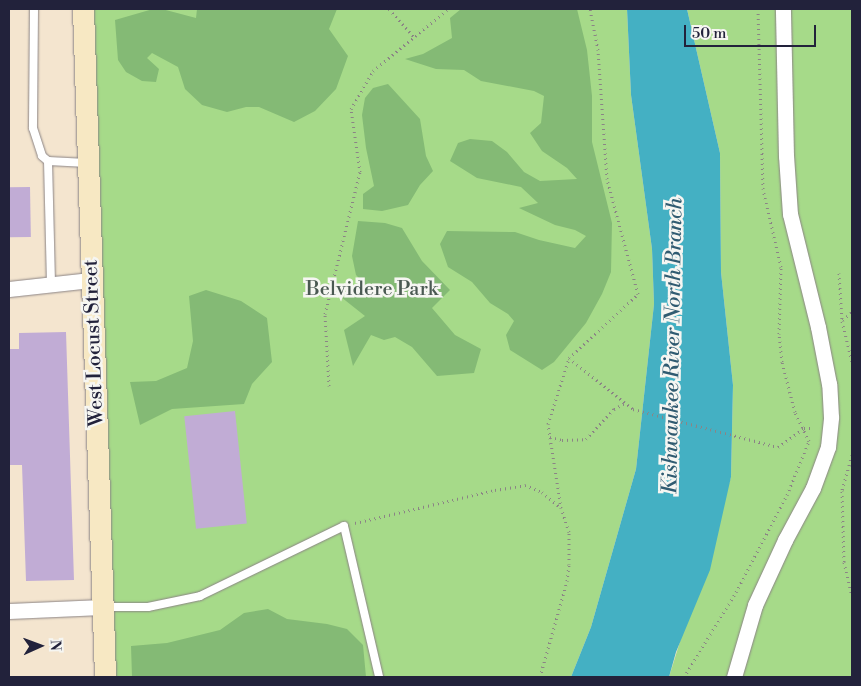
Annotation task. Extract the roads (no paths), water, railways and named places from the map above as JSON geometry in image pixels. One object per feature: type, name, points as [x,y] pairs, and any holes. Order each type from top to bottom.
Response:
[{"type":"street","name":"West Locust Street","points":[[83,9],[105,677]]},
{"type":"street","points":[[734,677],[755,605],[785,540],[814,488],[828,447],[830,427],[827,375],[818,327],[790,214],[786,156],[784,9]]},
{"type":"street","points":[[9,289],[91,280]]},
{"type":"street","points":[[9,611],[102,607]]},
{"type":"lane","points":[[34,9],[33,128],[42,156],[48,161],[88,163]]},
{"type":"lane","points":[[48,161],[51,285]]},
{"type":"lane","points":[[102,607],[148,607],[200,596],[344,526],[379,677]]},
{"type":"water","name":"Kishwaukee River North Branch","points":[[627,9],[687,9],[720,153],[721,272],[733,385],[731,477],[710,570],[676,652],[669,677],[571,677],[591,627],[636,469],[654,304],[652,249],[631,95]]},
{"type":"park label","name":"Belvidere Park","points":[[372,289]]}]
